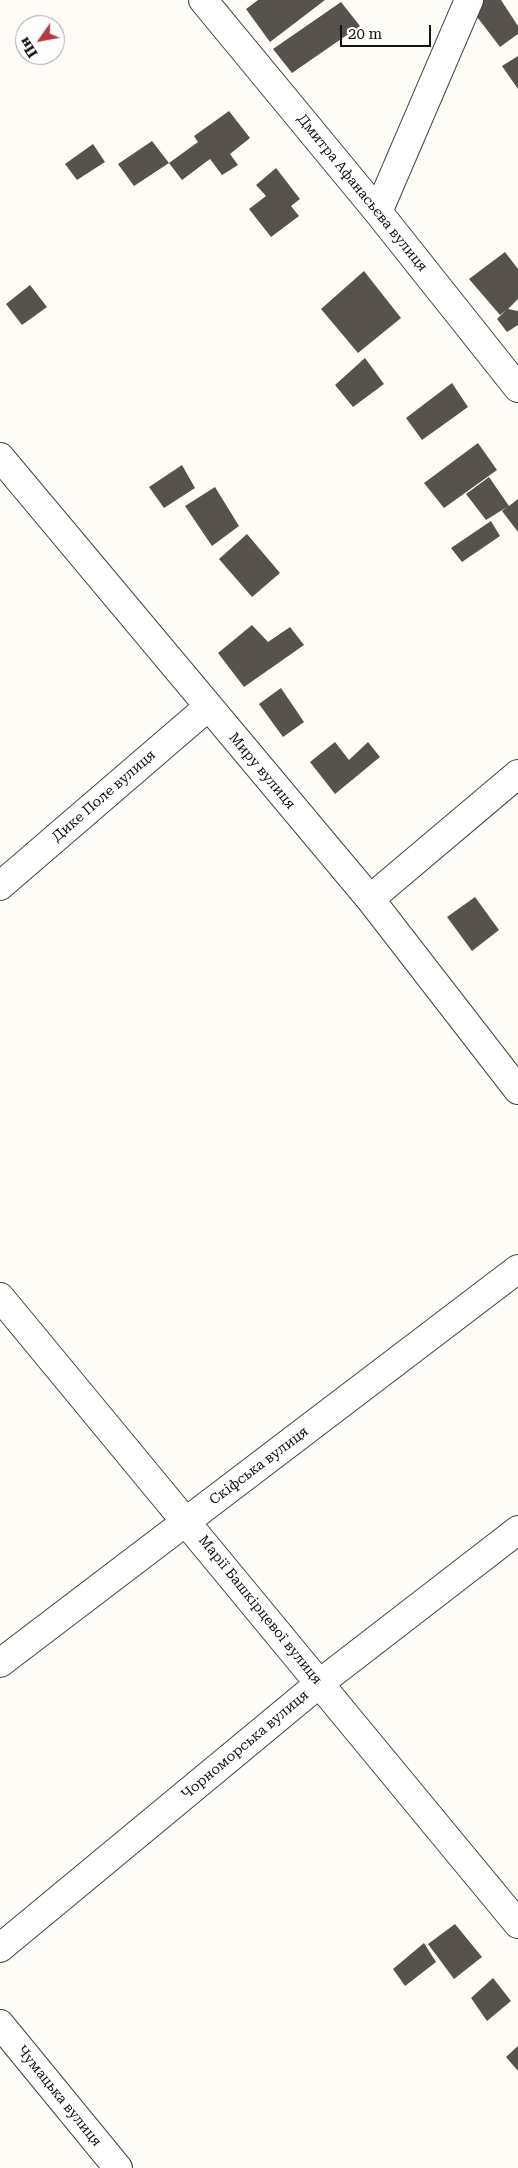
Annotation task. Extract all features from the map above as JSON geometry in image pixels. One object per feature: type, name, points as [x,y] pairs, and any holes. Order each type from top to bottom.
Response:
[{"type":"street","name":"Дмитра Афанасьєва вулиця","points":[[203,0],[378,212],[518,388]]},
{"type":"street","points":[[378,212],[469,0]]},
{"type":"street","name":"Миру вулиця","points":[[0,457],[370,899],[518,1090]]},
{"type":"street","name":"Дике Поле вулиця","points":[[0,886],[208,707]]},
{"type":"street","points":[[370,899],[518,774]]},
{"type":"street","name":"Скіфська вулиця","points":[[0,1663],[518,1268]]},
{"type":"street","name":"Марії Башкірцевої вулиця","points":[[0,1297],[518,1924]]},
{"type":"street","name":"Чорноморська вулиця","points":[[0,1948],[320,1683],[518,1530]]},
{"type":"street","name":"Чумацька вулиця","points":[[0,2024],[118,2168]]},
{"type":"building","points":[[258,0],[325,0],[270,42],[246,9]]},
{"type":"building","points":[[481,0],[501,0],[518,26],[518,34],[500,47],[471,9]]},
{"type":"building","points":[[341,2],[360,26],[292,73],[273,49]]},
{"type":"building","points":[[518,56],[518,89],[502,66]]},
{"type":"building","points":[[229,111],[250,138],[230,154],[238,165],[222,175],[210,159],[182,180],[169,163],[198,142],[194,136]]},
{"type":"building","points":[[152,141],[169,163],[134,186],[118,164]]},
{"type":"building","points":[[93,144],[105,162],[77,180],[65,164]]},
{"type":"building","points":[[276,168],[300,199],[291,206],[299,216],[271,237],[249,209],[266,196],[256,185]]},
{"type":"building","points":[[505,252],[518,269],[518,299],[508,309],[518,311],[518,325],[507,332],[497,319],[506,310],[500,315],[469,279]]},
{"type":"building","points":[[364,271],[401,318],[358,353],[321,309]]},
{"type":"building","points":[[30,285],[47,307],[22,325],[6,304]]},
{"type":"building","points":[[365,358],[384,384],[353,407],[335,385]]},
{"type":"building","points":[[452,383],[468,407],[422,440],[406,418]]},
{"type":"building","points":[[478,443],[497,470],[444,508],[424,483]]},
{"type":"building","points":[[182,465],[195,488],[164,508],[149,487]]},
{"type":"building","points":[[489,477],[509,506],[518,499],[518,532],[502,511],[507,507],[486,520],[466,494]]},
{"type":"building","points":[[215,487],[239,526],[212,546],[185,506]]},
{"type":"building","points":[[491,521],[500,536],[462,562],[451,548]]},
{"type":"building","points":[[247,534],[280,573],[252,597],[219,559]]},
{"type":"building","points":[[252,625],[268,642],[290,627],[304,645],[244,687],[218,653]]},
{"type":"building","points":[[281,688],[304,722],[283,737],[259,704]]},
{"type":"building","points":[[335,742],[349,760],[368,742],[380,757],[335,794],[310,762]]},
{"type":"building","points":[[475,897],[499,930],[472,951],[447,917]]},
{"type":"building","points":[[455,1924],[482,1957],[454,1979],[428,1944]]},
{"type":"building","points":[[424,1943],[436,1962],[405,1986],[393,1969]]},
{"type":"building","points":[[493,1978],[511,2001],[487,2021],[471,1998]]},
{"type":"building","points":[[518,2046],[518,2071],[506,2057]]}]
